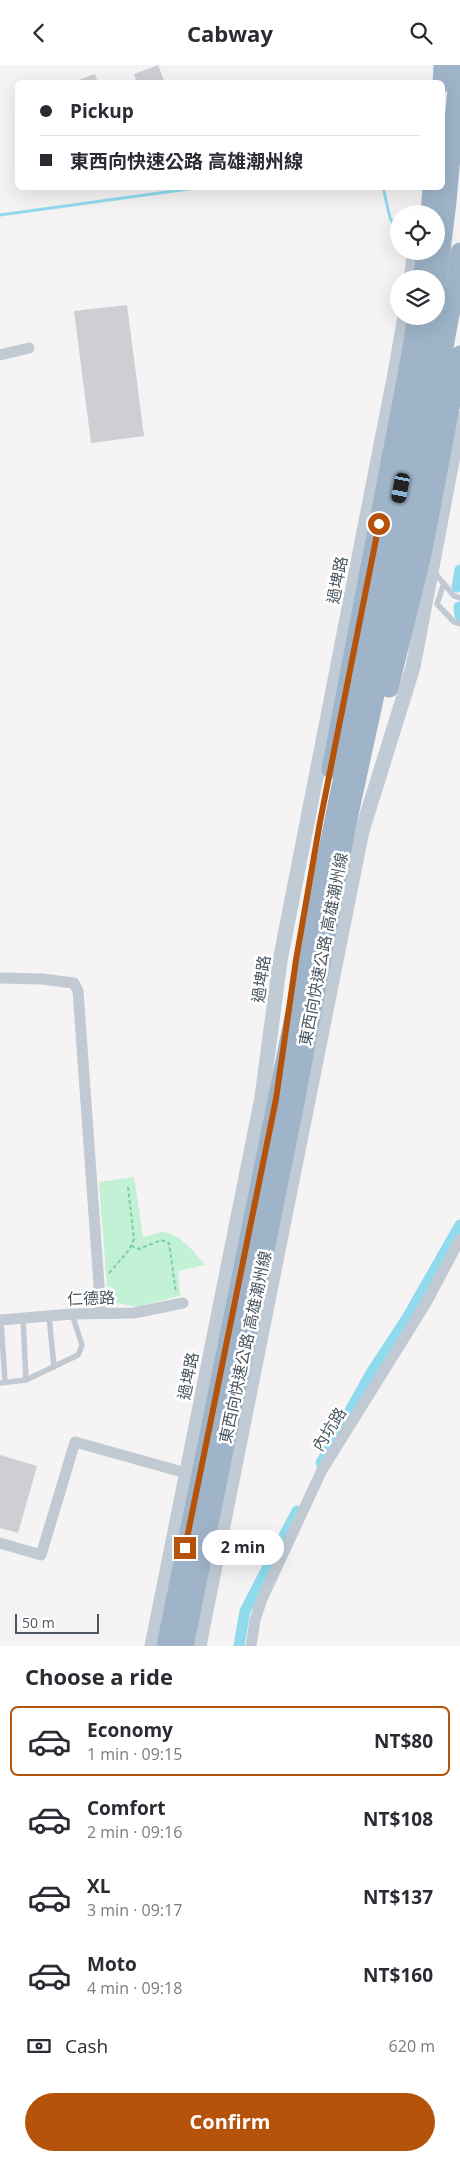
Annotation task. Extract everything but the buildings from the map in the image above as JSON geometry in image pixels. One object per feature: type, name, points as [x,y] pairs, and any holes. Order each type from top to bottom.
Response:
[{"type":"highway","points":[[442,80],[443,65]]},
{"type":"highway","points":[[439,270],[448,193],[459,65]]},
{"type":"highway","name":"東西向快速公路 高雄潮州線","points":[[184,1646],[295,1103],[346,827],[407,548],[460,252]]},
{"type":"highway","points":[[276,1099],[296,960],[320,822],[415,325]]},
{"type":"highway","name":"東西向快速公路 高雄潮州線","points":[[166,1646],[390,545],[430,325]]},
{"type":"highway","points":[[346,827],[360,795],[395,664],[420,560],[460,355]]},
{"type":"main road","points":[[435,80],[436,65]]},
{"type":"main road","name":"過埤路","points":[[152,1646],[262,1097],[280,961],[403,325]]},
{"type":"main road","points":[[199,1646],[362,831],[413,667],[460,419]]},
{"type":"street","points":[[0,355],[29,348]]},
{"type":"street","points":[[0,978],[42,979],[74,983],[78,991],[101,1313]]},
{"type":"street","name":"內坑路","points":[[251,1646],[254,1620],[262,1599],[322,1471],[426,1303],[460,1239]]},
{"type":"street","name":"仁德路","points":[[1,1320],[72,1314],[134,1313],[180,1303]]},
{"type":"street","points":[[0,1543],[41,1555],[75,1442],[186,1473]]},
{"type":"lane","points":[[432,571],[454,597],[460,598]]},
{"type":"lane","points":[[444,583],[437,604],[454,621],[460,624]]},
{"type":"lane","points":[[1,1320],[3,1382],[26,1380],[78,1355],[82,1351],[82,1345],[72,1314]]},
{"type":"lane","points":[[49,1316],[54,1367]]},
{"type":"lane","points":[[23,1318],[26,1380]]},
{"type":"path","points":[[99,1279],[107,1276],[132,1246],[134,1239],[128,1187]]},
{"type":"path","points":[[132,1246],[139,1249],[161,1240],[169,1243],[180,1303]]},
{"type":"green space","points":[[134,1177],[143,1237],[162,1232],[174,1235],[192,1249],[205,1265],[178,1271],[180,1296],[137,1307],[116,1303],[113,1288],[107,1287],[99,1182]]},
{"type":"waterway","points":[[0,215],[181,190]]},
{"type":"waterway","points":[[384,190],[390,218]]},
{"type":"waterway","points":[[457,587],[460,570]]},
{"type":"waterway","points":[[459,607],[460,616]]},
{"type":"waterway","points":[[321,1463],[371,1373],[407,1318],[460,1225]]},
{"type":"waterway","points":[[239,1646],[245,1611],[297,1511]]},
{"type":"route","points":[[185,1548],[276,1099],[296,960],[320,822],[379,524]]}]
